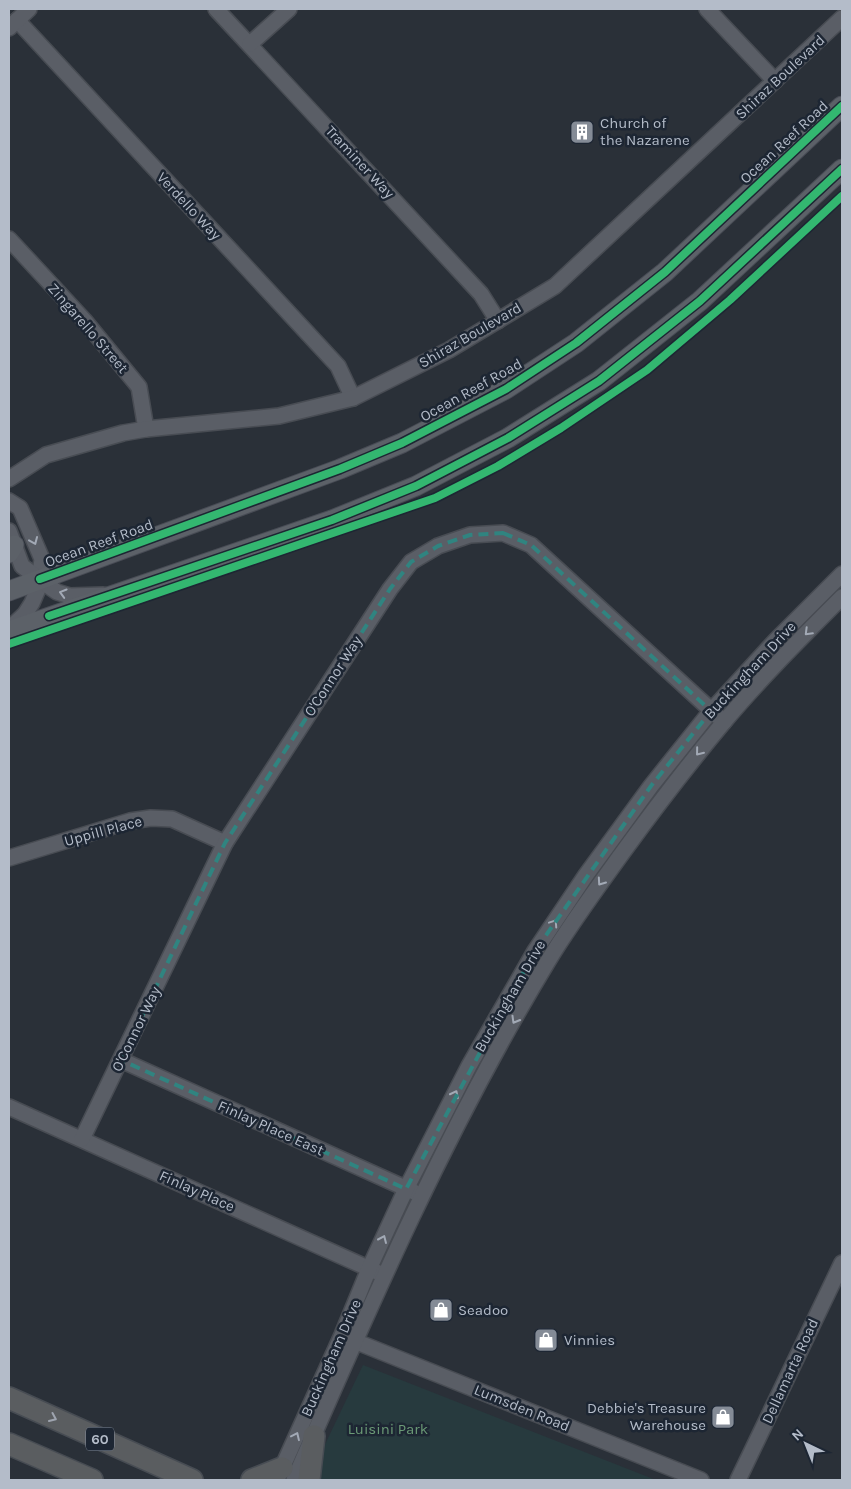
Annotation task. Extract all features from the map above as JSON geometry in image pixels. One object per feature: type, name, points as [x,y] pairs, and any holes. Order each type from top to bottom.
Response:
[{"type":"highway","name":"60","points":[[9,1398],[192,1480]]},
{"type":"highway","points":[[309,1480],[314,1436]]},
{"type":"highway","points":[[9,1444],[92,1480]]},
{"type":"highway","points":[[252,1480],[284,1476]]},
{"type":"main road","name":"Ocean Reef Road","points":[[9,591],[340,469],[402,444],[506,389],[576,344],[665,272],[842,106]]},
{"type":"main road","points":[[9,630],[332,520],[416,486],[508,438],[599,381],[700,301],[842,169]]},
{"type":"street","points":[[13,24],[30,9]]},
{"type":"street","name":"Traminer Way","points":[[216,9],[481,294],[498,321]]},
{"type":"street","points":[[250,44],[289,9]]},
{"type":"street","points":[[708,9],[775,81]]},
{"type":"street","name":"Shiraz Boulevard","points":[[9,478],[46,455],[123,433],[279,416],[353,398],[448,350],[555,286],[842,18]]},
{"type":"street","name":"Verdello Way","points":[[13,24],[338,366],[353,398]]},
{"type":"street","name":"Zingarello Street","points":[[9,239],[84,320],[139,387],[146,429]]},
{"type":"street","points":[[9,501],[20,508],[42,559],[36,595],[25,614],[9,630]]},
{"type":"street","name":"O'Connor Way","points":[[82,1139],[225,843],[390,589],[411,562],[438,546],[470,535],[503,533],[531,545],[724,722]]},
{"type":"street","points":[[10,543],[22,566],[57,592],[70,596],[112,595]]},
{"type":"street","name":"Buckingham Drive","points":[[284,1476],[314,1436],[349,1338],[370,1269],[406,1189],[469,1066],[535,951],[586,875],[651,786],[711,711],[776,640],[842,574]]},
{"type":"street","name":"Buckingham Drive","points":[[284,1476],[349,1338],[385,1276],[421,1196],[484,1074],[549,960],[600,884],[659,803],[724,722],[788,652],[842,597]]},
{"type":"street","name":"Uppill Place","points":[[9,858],[130,821],[151,818],[172,819],[225,843]]},
{"type":"street","name":"Finlay Place East","points":[[121,1060],[421,1196]]},
{"type":"street","name":"Finlay Place","points":[[9,1107],[385,1276]]},
{"type":"street","name":"Dellamarta Road","points":[[738,1480],[842,1263]]},
{"type":"street","name":"Lumsden Road","points":[[349,1338],[701,1480]]},
{"type":"highlighted area","points":[[503,533],[531,545],[711,711],[651,786],[535,951],[406,1189],[121,1060],[225,843],[390,589],[411,562],[438,546],[470,535]]},
{"type":"green space","name":"Luisini Park","points":[[363,1365],[656,1480],[308,1480]]},
{"type":"cycle path","points":[[40,579],[340,469],[402,443],[506,389],[576,343],[665,272],[842,106]]},
{"type":"cycle path","points":[[49,616],[332,520],[416,486],[508,438],[599,381],[700,301],[842,169]]},
{"type":"cycle path","points":[[9,644],[435,498],[498,466],[561,428],[647,370],[730,300],[842,196]]},
{"type":"place","name":"Church of the Nazarene","points":[[582,132]]},
{"type":"place","name":"Seadoo","points":[[441,1310]]},
{"type":"place","name":"Vinnies","points":[[546,1340]]},
{"type":"place","name":"Debbie's Treasure Warehouse","points":[[723,1417]]}]
